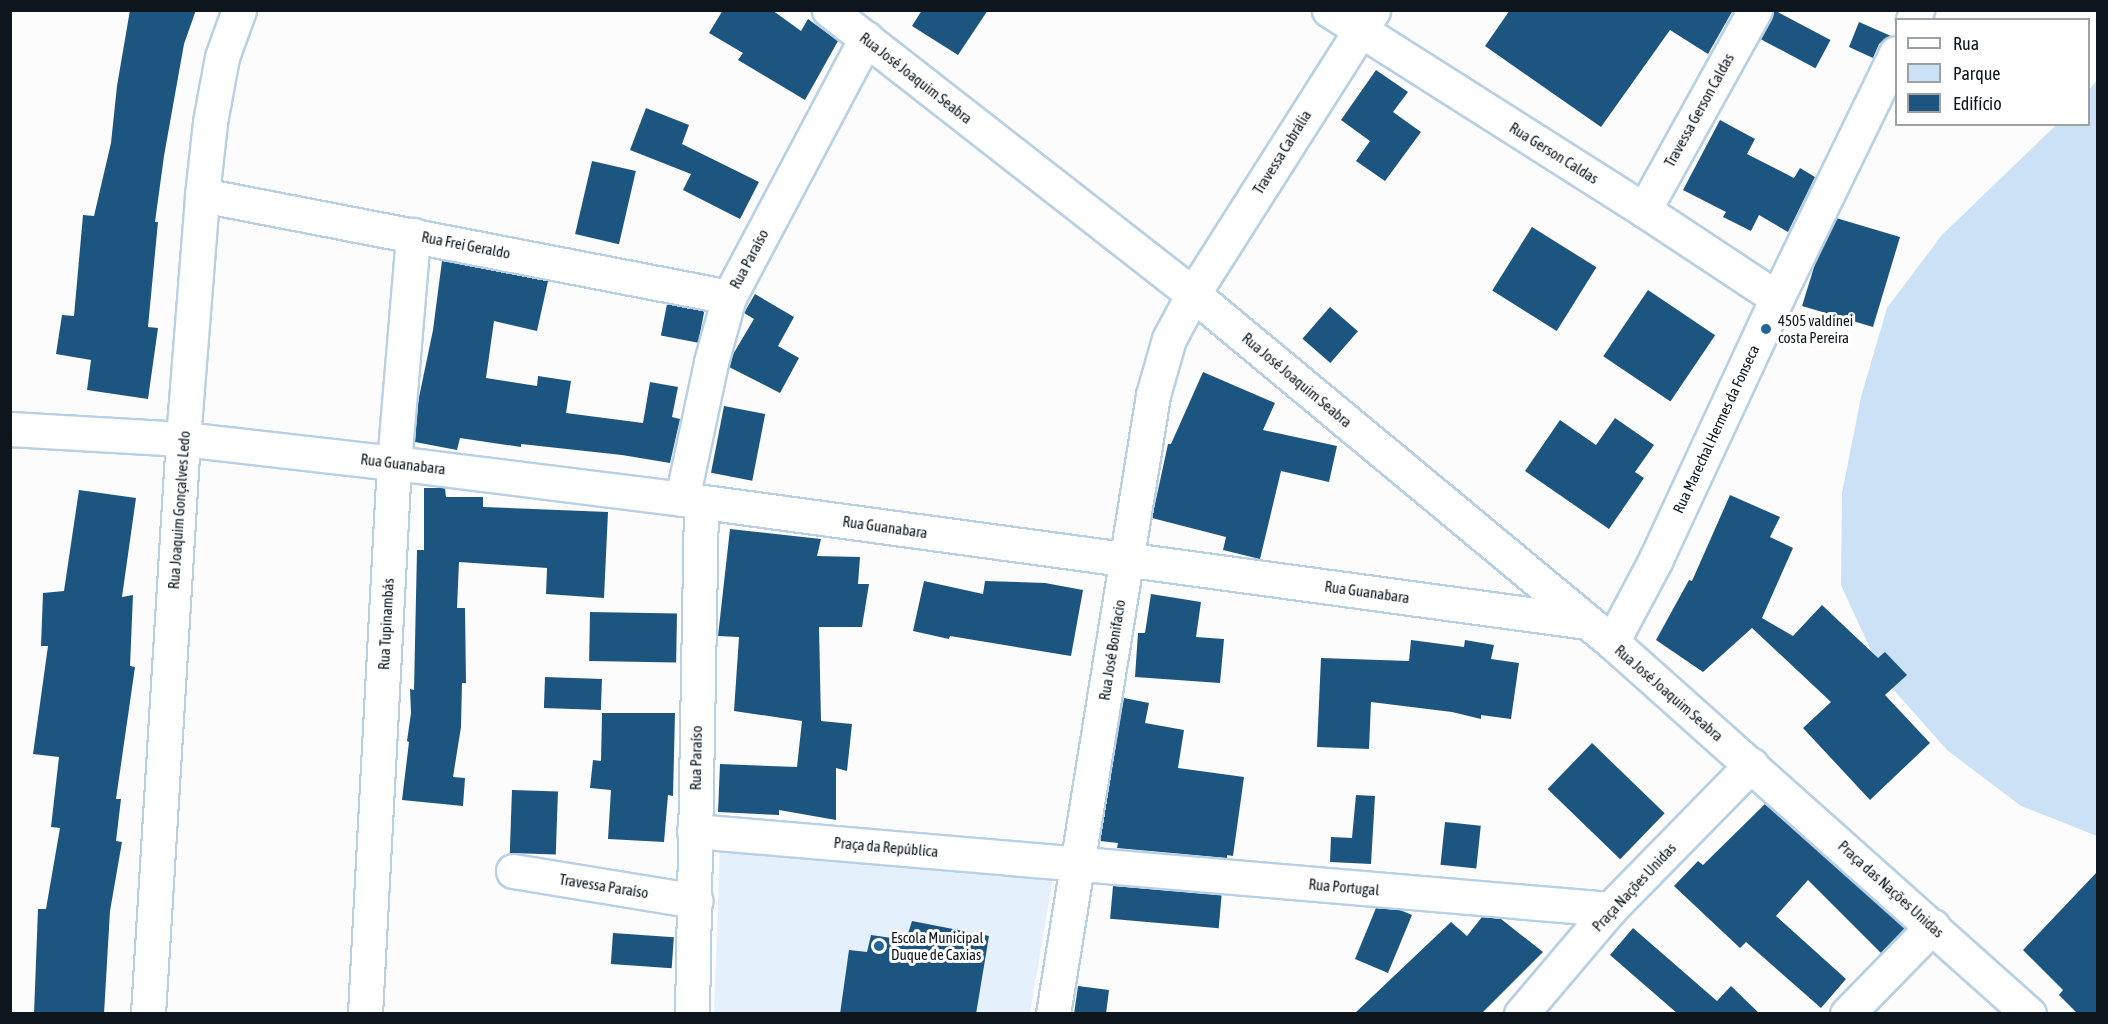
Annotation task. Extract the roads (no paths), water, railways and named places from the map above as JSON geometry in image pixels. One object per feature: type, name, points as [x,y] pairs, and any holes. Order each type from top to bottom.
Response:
[{"type":"street","name":"Rua Joaquim Gonçalves Ledo","points":[[148,1014],[183,439],[202,195],[210,122],[222,57],[239,10]]},
{"type":"street","name":"Rua José Joaquim Seabra","points":[[830,10],[1192,294],[1612,642],[1751,765]]},
{"type":"street","name":"Rua Gerson Caldas","points":[[1329,10],[1366,20],[1777,298]]},
{"type":"street","name":"Travessa Gerson Caldas","points":[[1644,210],[1755,10]]},
{"type":"street","name":"Travessa Cabrália","points":[[1192,294],[1366,20]]},
{"type":"street","name":"Rua Paraíso","points":[[692,1014],[696,901],[692,500],[711,362],[729,297],[866,38]]},
{"type":"street","name":"Rua Marechal Hermes da Fonseca","points":[[1612,642],[1655,561],[1777,298],[1895,55]]},
{"type":"street","name":"Rua Frei Geraldo","points":[[202,195],[729,297]]},
{"type":"street","name":"Rua Tupinambás","points":[[365,1014],[394,463],[413,235]]},
{"type":"street","name":"Rua José Bonifacio","points":[[1053,1014],[1153,395],[1169,339],[1192,294]]},
{"type":"street","name":"Rua Guanabara","points":[[10,429],[183,439],[394,463],[692,500],[1587,622]]},
{"type":"street","name":"Praça Nações Unidas","points":[[1521,1014],[1610,909],[1751,765]]},
{"type":"street","name":"Praça das Nações Unidas","points":[[1751,765],[2029,1014]]},
{"type":"street","name":"Praça da República","points":[[694,831],[1078,864]]},
{"type":"street","name":"Rua Portugal","points":[[1078,864],[1610,909]]},
{"type":"street","name":"Travessa Paraíso","points":[[513,871],[696,901]]},
{"type":"street","points":[[1846,1014],[1933,926]]},
{"type":"place","name":"4505 valdinei costa Pereira","points":[[1766,329]]},
{"type":"place","name":"Escola Municipal Duque de Caxias","points":[[879,946]]}]
